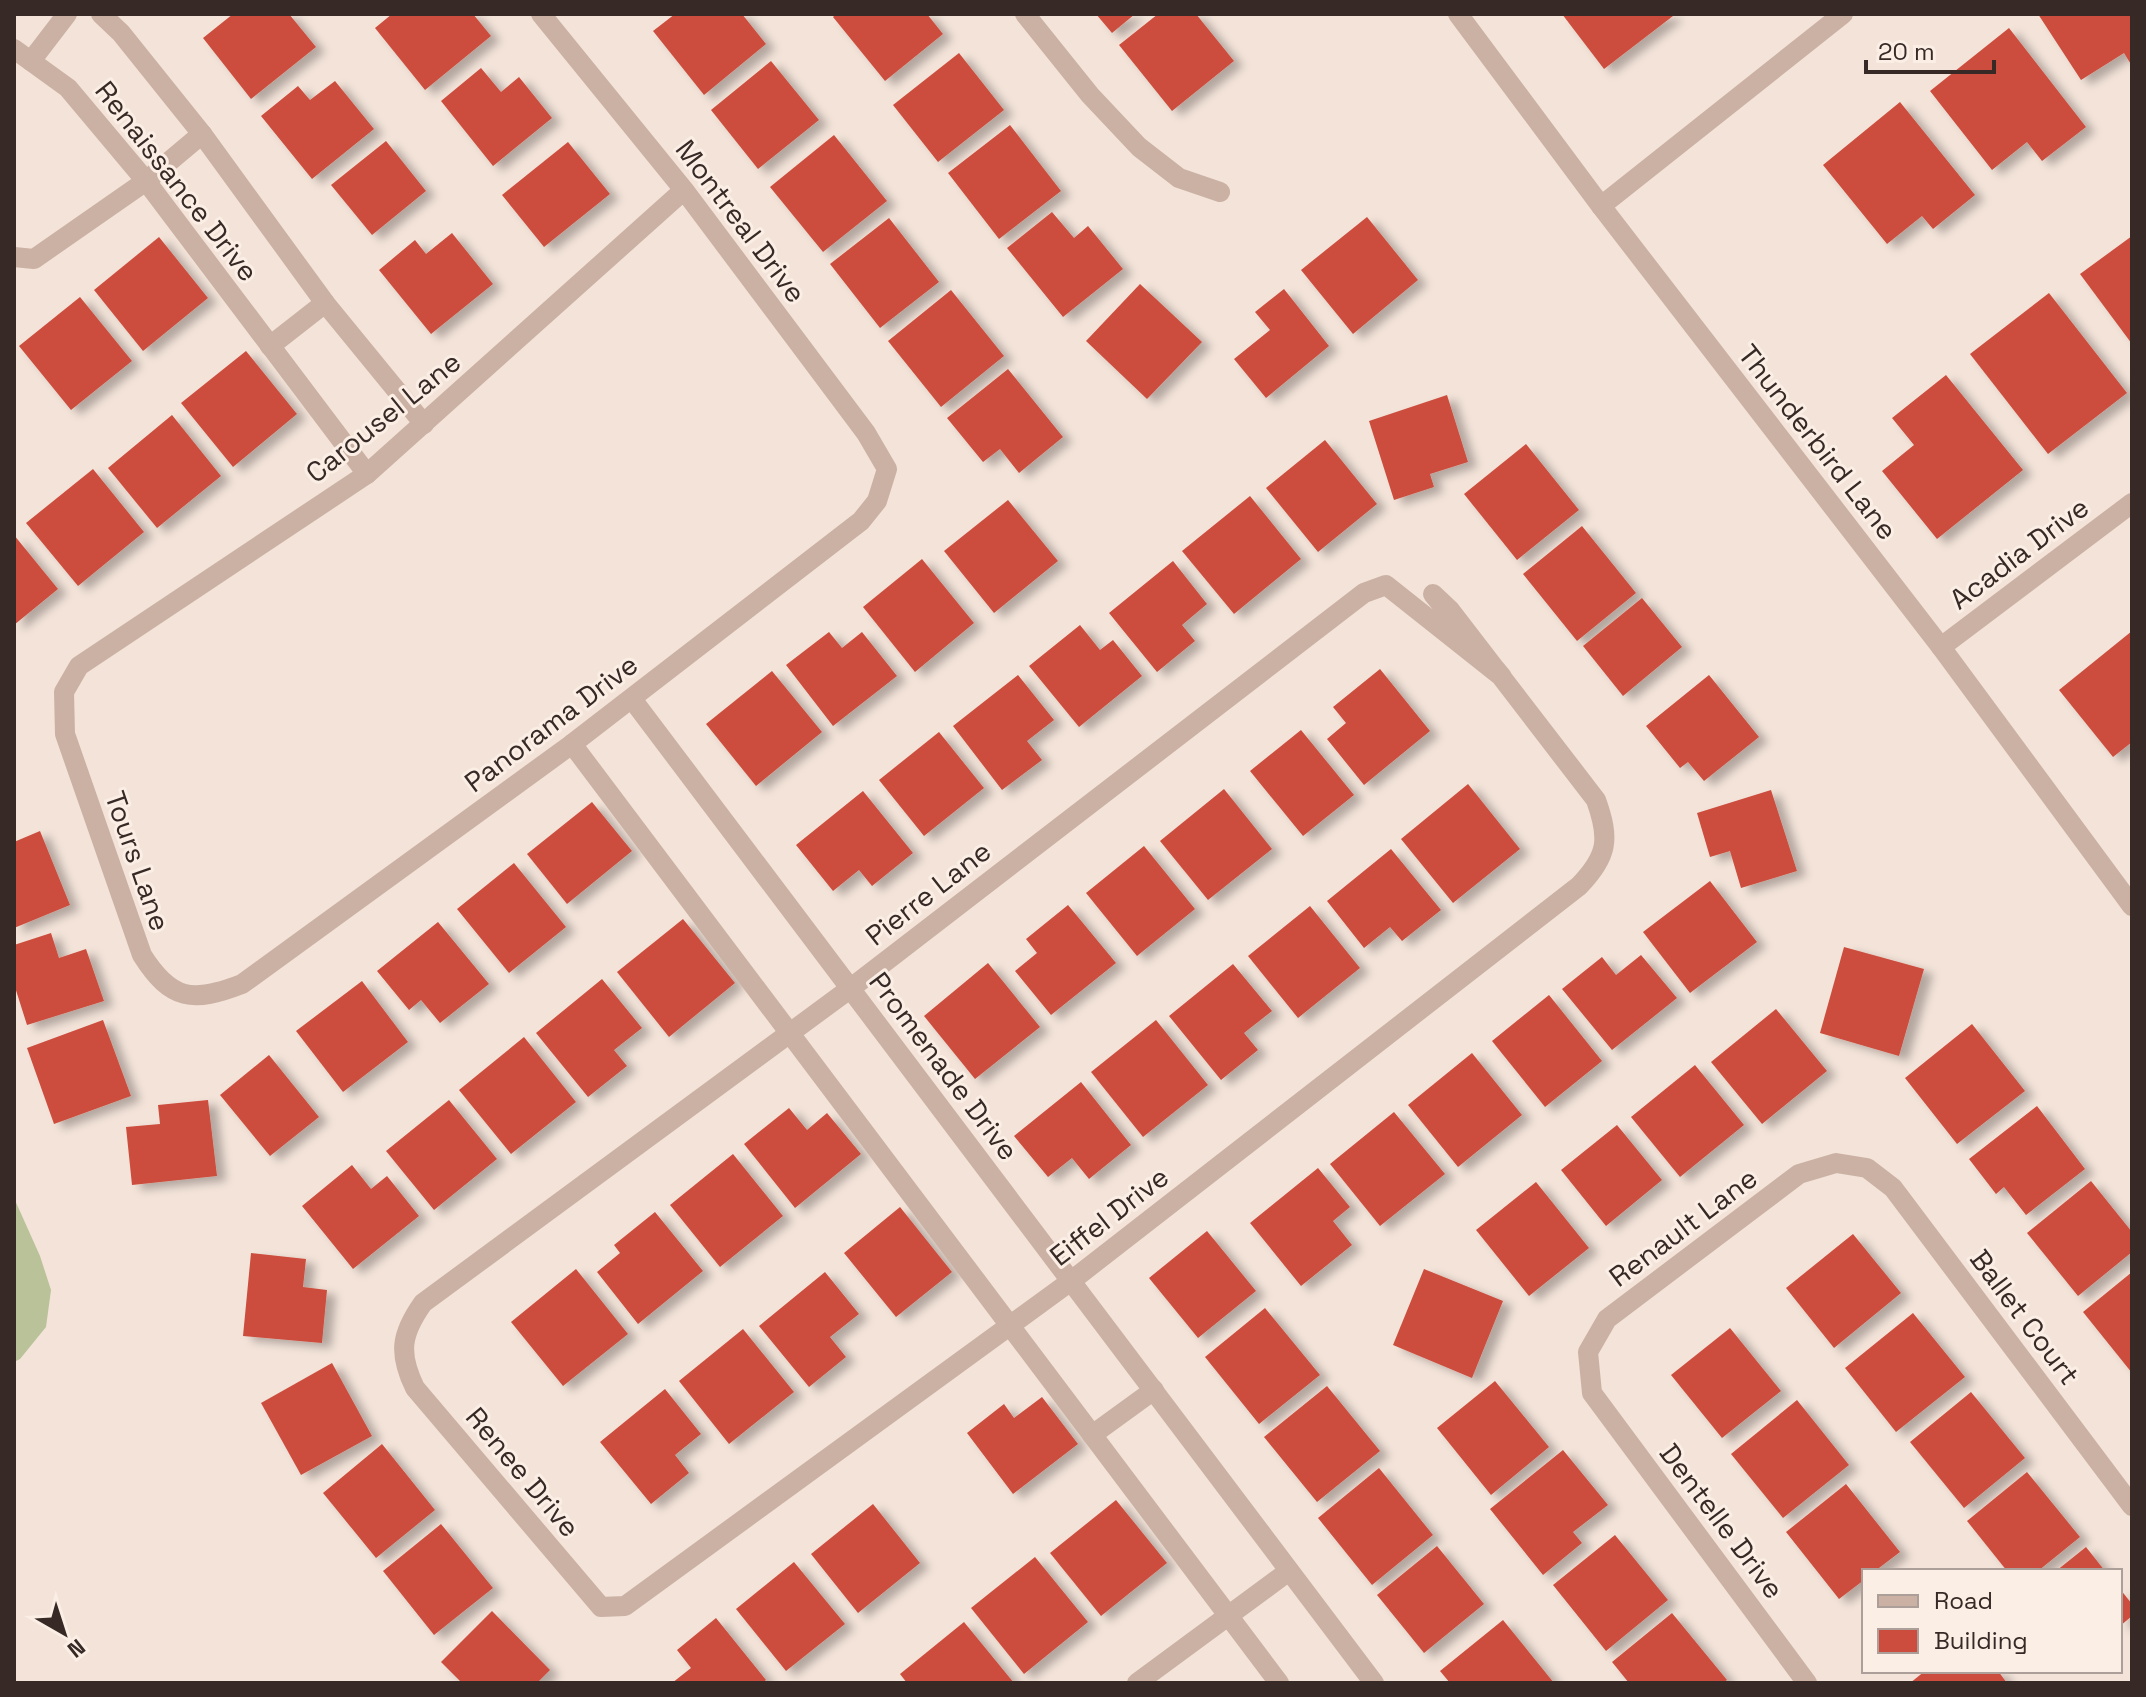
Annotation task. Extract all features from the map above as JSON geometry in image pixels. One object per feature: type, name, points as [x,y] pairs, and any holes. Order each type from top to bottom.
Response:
[{"type":"street","name":"Renaissance Drive","points":[[67,14],[22,55],[68,88],[146,181],[367,474]]},
{"type":"street","name":"Renaissance Drive","points":[[101,14],[121,33],[202,134],[325,303],[424,424]]},
{"type":"street","name":"Montreal Drive","points":[[541,14],[684,190],[866,433],[887,469]]},
{"type":"street","points":[[1025,14],[1090,95],[1139,147],[1179,178],[1220,192]]},
{"type":"street","name":"Thunderbird Lane","points":[[1458,14],[1601,206],[1941,647],[2132,906]]},
{"type":"street","points":[[1601,206],[1843,14]]},
{"type":"street","points":[[14,257],[34,259],[146,181],[202,134]]},
{"type":"street","name":"Carousel Lane","points":[[64,692],[79,666],[367,474],[684,190]]},
{"type":"street","points":[[270,346],[325,303]]},
{"type":"street","name":"Panorama Drive","points":[[219,993],[242,984],[572,744],[861,521],[877,501],[887,469]]},
{"type":"street","name":"Acadia Drive","points":[[1941,647],[2132,503]]},
{"type":"street","name":"Pierre Lane","points":[[403,1347],[409,1323],[423,1303],[851,988],[1364,593],[1386,585],[1502,677]]},
{"type":"street","name":"Eiffel Drive","points":[[625,1606],[1071,1281],[1579,886],[1595,869],[1605,847],[1604,822],[1596,800],[1502,677]]},
{"type":"street","name":"Tours Lane","points":[[64,692],[65,734],[142,955],[155,976],[174,990],[197,997],[219,993]]},
{"type":"street","name":"Promenade Drive","points":[[632,699],[1374,1683]]},
{"type":"street","points":[[572,744],[1279,1683]]},
{"type":"street","name":"Renault Lane","points":[[1592,1393],[1588,1352],[1607,1319],[1799,1174],[1836,1163],[1867,1168]]},
{"type":"street","name":"Ballet Court","points":[[1867,1168],[1893,1188],[2132,1506]]},
{"type":"street","name":"Renee Drive","points":[[403,1347],[406,1369],[415,1388],[601,1607],[625,1606]]},
{"type":"street","points":[[1092,1435],[1154,1390]]},
{"type":"street","name":"Dentelle Drive","points":[[1592,1393],[1807,1683]]},
{"type":"street","points":[[1137,1683],[1289,1571]]},
{"type":"green space","points":[[14,1198],[40,1256],[51,1290],[46,1327],[20,1359],[14,1362]]},
{"type":"building","points":[[233,14],[289,14],[316,47],[251,99],[203,38]]},
{"type":"building","points":[[392,14],[473,14],[491,36],[425,90],[375,28]]},
{"type":"building","points":[[675,14],[742,14],[766,44],[704,95],[653,31]]},
{"type":"building","points":[[836,14],[927,14],[943,34],[885,81],[833,17]]},
{"type":"building","points":[[1096,14],[1135,14],[1112,33]]},
{"type":"building","points":[[1158,14],[1196,14],[1234,61],[1172,111],[1119,45]]},
{"type":"building","points":[[1562,14],[1671,14],[1673,16],[1604,69]]},
{"type":"building","points":[[2038,14],[2132,14],[2132,66],[2124,53],[2081,80]]},
{"type":"building","points":[[2009,28],[2086,127],[2042,161],[2027,142],[1992,170],[1930,91]]},
{"type":"building","points":[[959,53],[1004,110],[938,162],[893,105]]},
{"type":"building","points":[[771,61],[819,120],[758,169],[711,110]]},
{"type":"building","points":[[481,68],[501,92],[519,77],[552,118],[493,166],[441,101]]},
{"type":"building","points":[[335,81],[374,129],[312,179],[261,116],[298,86],[310,100]]},
{"type":"building","points":[[1900,102],[1975,195],[1933,229],[1922,216],[1887,244],[1823,165]]},
{"type":"building","points":[[1010,125],[1061,191],[999,239],[948,173]]},
{"type":"building","points":[[834,135],[887,201],[823,252],[770,187]]},
{"type":"building","points":[[386,141],[426,191],[372,235],[331,185]]},
{"type":"building","points":[[568,142],[610,194],[544,247],[502,195]]},
{"type":"building","points":[[1052,212],[1074,238],[1088,226],[1123,269],[1063,317],[1007,248]]},
{"type":"building","points":[[1367,217],[1418,280],[1353,334],[1301,270]]},
{"type":"building","points":[[889,218],[939,282],[880,328],[830,264]]},
{"type":"building","points":[[452,233],[493,284],[431,334],[379,270],[415,240],[426,254]]},
{"type":"building","points":[[2132,236],[2132,344],[2080,274]]},
{"type":"building","points":[[159,237],[208,298],[143,351],[94,290]]},
{"type":"building","points":[[1140,284],[1202,342],[1147,399],[1086,341]]},
{"type":"building","points":[[1284,289],[1329,346],[1266,398],[1234,359],[1270,330],[1255,312]]},
{"type":"building","points":[[951,290],[1004,356],[941,407],[888,341]]},
{"type":"building","points":[[2049,293],[2127,393],[2048,454],[1970,354]]},
{"type":"building","points":[[80,297],[132,361],[71,410],[19,346]]},
{"type":"building","points":[[246,351],[297,414],[233,467],[181,403]]},
{"type":"building","points":[[1008,369],[1063,437],[1019,473],[1000,449],[983,462],[947,418]]},
{"type":"building","points":[[1946,375],[2023,470],[1937,539],[1882,471],[1914,445],[1892,418]]},
{"type":"building","points":[[1447,395],[1468,462],[1430,474],[1434,487],[1394,500],[1369,421]]},
{"type":"building","points":[[172,415],[221,476],[157,528],[108,468]]},
{"type":"building","points":[[1325,440],[1377,504],[1318,552],[1266,488]]},
{"type":"building","points":[[1526,444],[1579,510],[1517,560],[1464,494]]},
{"type":"building","points":[[93,469],[144,532],[78,586],[26,523]]},
{"type":"building","points":[[1250,496],[1301,559],[1234,614],[1182,551]]},
{"type":"building","points":[[1008,500],[1058,561],[994,613],[944,551]]},
{"type":"building","points":[[1582,526],[1636,593],[1577,641],[1523,574]]},
{"type":"building","points":[[14,535],[58,589],[14,625]]},
{"type":"building","points":[[922,559],[974,623],[915,672],[863,607]]},
{"type":"building","points":[[1173,561],[1207,604],[1182,625],[1195,641],[1157,672],[1109,613]]},
{"type":"building","points":[[1642,598],[1682,647],[1623,696],[1583,646]]},
{"type":"building","points":[[1080,625],[1100,650],[1113,640],[1142,676],[1079,727],[1029,666]]},
{"type":"building","points":[[2132,631],[2132,742],[2113,757],[2059,690]]},
{"type":"building","points":[[829,632],[842,648],[862,632],[897,676],[833,726],[786,665]]},
{"type":"building","points":[[1380,669],[1430,731],[1364,785],[1327,739],[1346,723],[1333,707]]},
{"type":"building","points":[[772,671],[822,732],[756,786],[706,724]]},
{"type":"building","points":[[1018,675],[1054,720],[1027,741],[1042,760],[1002,790],[953,726]]},
{"type":"building","points":[[1709,675],[1759,737],[1704,781],[1688,762],[1680,768],[1646,726]]},
{"type":"building","points":[[1301,730],[1354,795],[1303,836],[1250,771]]},
{"type":"building","points":[[939,732],[984,788],[924,836],[879,780]]},
{"type":"building","points":[[1468,784],[1520,849],[1453,903],[1401,839]]},
{"type":"building","points":[[1224,789],[1272,849],[1208,900],[1160,841]]},
{"type":"building","points":[[1771,790],[1797,871],[1741,888],[1730,851],[1710,857],[1697,813]]},
{"type":"building","points":[[863,791],[913,853],[872,886],[859,870],[833,891],[796,845]]},
{"type":"building","points":[[592,802],[632,851],[567,904],[527,854]]},
{"type":"building","points":[[40,831],[70,905],[14,928],[14,842]]},
{"type":"building","points":[[1144,846],[1195,909],[1137,956],[1086,893]]},
{"type":"building","points":[[1391,849],[1441,910],[1402,941],[1390,927],[1364,948],[1327,901]]},
{"type":"building","points":[[514,863],[566,927],[509,973],[457,909]]},
{"type":"building","points":[[1710,881],[1757,942],[1690,993],[1643,932]]},
{"type":"building","points":[[1068,905],[1116,963],[1051,1015],[1015,971],[1037,953],[1026,939]]},
{"type":"building","points":[[1310,906],[1360,968],[1298,1018],[1248,956]]},
{"type":"building","points":[[683,919],[735,983],[669,1037],[617,972]]},
{"type":"building","points":[[438,922],[489,984],[440,1023],[421,1000],[409,1010],[377,971]]},
{"type":"building","points":[[51,933],[59,958],[86,949],[104,1001],[27,1025],[14,984],[14,945]]},
{"type":"building","points":[[1844,947],[1924,969],[1899,1056],[1820,1033]]},
{"type":"building","points":[[1641,955],[1677,998],[1612,1050],[1562,989],[1602,957],[1616,975]]},
{"type":"building","points":[[988,963],[1040,1027],[975,1079],[924,1016]]},
{"type":"building","points":[[1233,964],[1272,1011],[1244,1033],[1258,1050],[1221,1080],[1169,1016]]},
{"type":"building","points":[[602,979],[642,1028],[614,1050],[627,1066],[588,1097],[536,1033]]},
{"type":"building","points":[[362,981],[408,1042],[343,1092],[296,1031]]},
{"type":"building","points":[[1549,995],[1602,1061],[1545,1107],[1492,1041]]},
{"type":"building","points":[[1776,1009],[1827,1071],[1762,1124],[1711,1062]]},
{"type":"building","points":[[103,1020],[131,1096],[54,1124],[27,1048]]},
{"type":"building","points":[[1156,1020],[1208,1085],[1143,1137],[1091,1072]]},
{"type":"building","points":[[1972,1024],[2025,1091],[1957,1144],[1905,1078]]},
{"type":"building","points":[[524,1037],[576,1102],[511,1154],[459,1090]]},
{"type":"building","points":[[1472,1053],[1522,1115],[1458,1167],[1408,1105]]},
{"type":"building","points":[[269,1055],[319,1117],[270,1156],[220,1095]]},
{"type":"building","points":[[1695,1065],[1744,1125],[1680,1177],[1631,1117]]},
{"type":"building","points":[[1081,1082],[1131,1145],[1089,1179],[1072,1158],[1048,1177],[1014,1136]]},
{"type":"building","points":[[208,1100],[217,1176],[132,1185],[126,1127],[160,1124],[158,1105]]},
{"type":"building","points":[[449,1100],[497,1159],[434,1210],[386,1151]]},
{"type":"building","points":[[2037,1106],[2085,1169],[2026,1215],[2004,1187],[1996,1194],[1969,1159]]},
{"type":"building","points":[[789,1108],[807,1130],[827,1113],[861,1154],[795,1208],[744,1144]]},
{"type":"building","points":[[1394,1112],[1445,1174],[1380,1226],[1330,1164]]},
{"type":"building","points":[[1617,1125],[1662,1180],[1606,1226],[1561,1170]]},
{"type":"building","points":[[733,1154],[783,1216],[720,1267],[670,1205]]},
{"type":"building","points":[[352,1165],[371,1189],[387,1176],[419,1216],[353,1269],[302,1206]]},
{"type":"building","points":[[1318,1168],[1350,1207],[1333,1221],[1352,1245],[1301,1286],[1250,1223]]},
{"type":"building","points":[[2091,1181],[2132,1232],[2132,1252],[2078,1296],[2027,1233]]},
{"type":"building","points":[[1536,1182],[1589,1248],[1529,1296],[1476,1230]]},
{"type":"building","points":[[900,1207],[952,1272],[896,1317],[844,1253]]},
{"type":"building","points":[[655,1212],[703,1271],[638,1324],[597,1272],[620,1253],[614,1245]]},
{"type":"building","points":[[1207,1231],[1256,1291],[1198,1338],[1149,1278]]},
{"type":"building","points":[[1853,1234],[1901,1293],[1834,1348],[1786,1288]]},
{"type":"building","points":[[251,1253],[306,1259],[303,1287],[327,1290],[322,1343],[243,1336]]},
{"type":"building","points":[[576,1269],[628,1334],[563,1386],[511,1322]]},
{"type":"building","points":[[1424,1269],[1503,1301],[1472,1378],[1393,1345]]},
{"type":"building","points":[[825,1272],[859,1314],[830,1337],[846,1357],[809,1387],[759,1326]]},
{"type":"building","points":[[2132,1272],[2132,1373],[2083,1312]]},
{"type":"building","points":[[1265,1308],[1320,1375],[1259,1424],[1205,1357]]},
{"type":"building","points":[[1913,1313],[1965,1377],[1896,1432],[1845,1368]]},
{"type":"building","points":[[1730,1328],[1781,1391],[1722,1438],[1671,1375]]},
{"type":"building","points":[[743,1329],[794,1392],[729,1444],[679,1381]]},
{"type":"building","points":[[332,1363],[372,1436],[301,1475],[261,1403]]},
{"type":"building","points":[[1495,1381],[1549,1447],[1491,1495],[1437,1428]]},
{"type":"building","points":[[1327,1386],[1380,1451],[1317,1502],[1264,1437]]},
{"type":"building","points":[[665,1389],[701,1434],[675,1455],[689,1473],[651,1504],[600,1442]]},
{"type":"building","points":[[1971,1392],[2025,1458],[1964,1508],[1910,1442]]},
{"type":"building","points":[[1042,1397],[1078,1444],[1013,1494],[967,1433],[1004,1404],[1014,1418]]},
{"type":"building","points":[[1797,1400],[1849,1465],[1783,1518],[1731,1454]]},
{"type":"building","points":[[382,1444],[435,1510],[376,1558],[323,1493]]},
{"type":"building","points":[[1563,1450],[1608,1505],[1573,1532],[1582,1543],[1543,1575],[1490,1509]]},
{"type":"building","points":[[1379,1468],[1433,1535],[1372,1585],[1318,1518]]},
{"type":"building","points":[[2027,1472],[2080,1537],[2040,1569],[2005,1569],[1967,1521]]},
{"type":"building","points":[[1846,1484],[1900,1552],[1878,1569],[1862,1569],[1862,1582],[1839,1599],[1786,1532]]},
{"type":"building","points":[[1116,1500],[1167,1563],[1101,1616],[1050,1553]]},
{"type":"building","points":[[873,1504],[920,1563],[858,1613],[811,1554]]},
{"type":"building","points":[[441,1524],[493,1588],[434,1635],[383,1571]]},
{"type":"building","points":[[1615,1535],[1668,1600],[1606,1651],[1553,1585]]},
{"type":"building","points":[[1437,1546],[1484,1604],[1424,1653],[1377,1595]]},
{"type":"building","points":[[2086,1547],[2103,1569],[2058,1569]]},
{"type":"building","points":[[1035,1557],[1088,1622],[1024,1674],[971,1608]]},
{"type":"building","points":[[794,1562],[845,1624],[786,1671],[736,1609]]},
{"type":"building","points":[[2122,1592],[2132,1604],[2132,1616],[2122,1624]]},
{"type":"building","points":[[492,1611],[550,1670],[537,1683],[462,1683],[441,1662]]},
{"type":"building","points":[[1672,1613],[1727,1680],[1723,1683],[1629,1683],[1612,1662]]},
{"type":"building","points":[[716,1618],[766,1680],[762,1683],[672,1683],[691,1668],[677,1650]]},
{"type":"building","points":[[1503,1620],[1554,1683],[1450,1683],[1440,1671]]},
{"type":"building","points":[[964,1622],[1014,1683],[907,1683],[900,1674]]},
{"type":"building","points":[[1922,1673],[2000,1673],[2007,1683],[1910,1683]]}]
